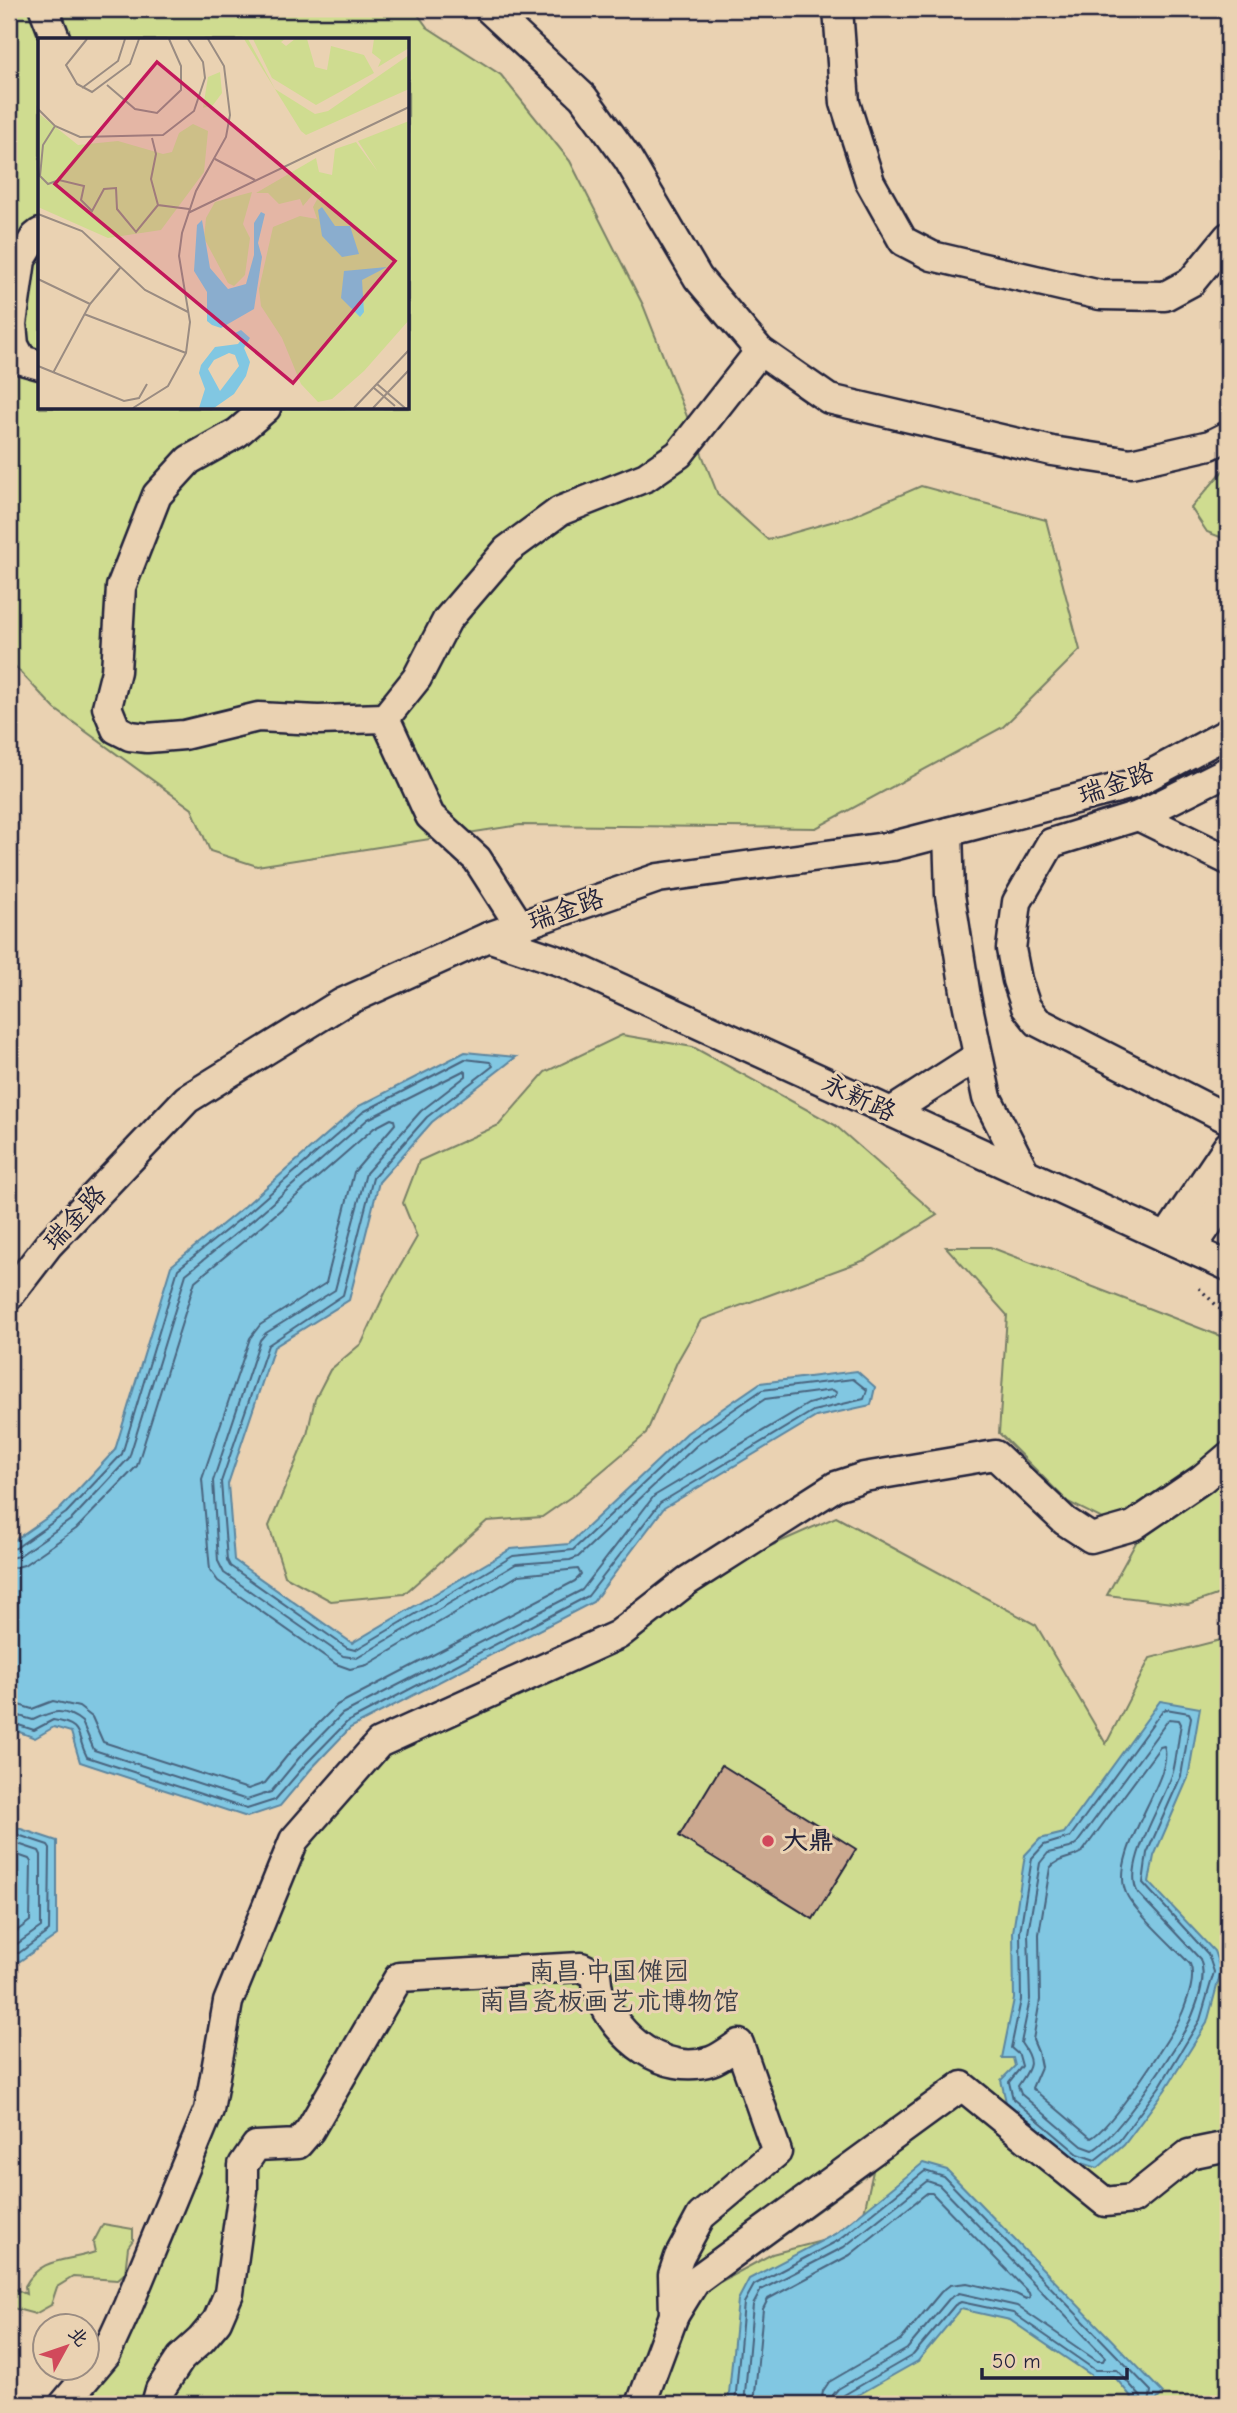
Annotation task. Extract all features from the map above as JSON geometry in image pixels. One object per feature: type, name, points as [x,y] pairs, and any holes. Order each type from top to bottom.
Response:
[{"type":"street","points":[[44,9],[55,38]]},
{"type":"street","points":[[489,9],[583,97],[628,159],[698,278],[760,351],[830,399],[1052,451],[1131,463],[1210,445],[1228,436]]},
{"type":"street","points":[[838,9],[845,103],[870,182],[902,241],[932,256],[1100,295],[1165,296],[1191,282],[1228,237]]},
{"type":"street","points":[[38,235],[21,260],[12,324],[14,345],[22,360],[38,364]]},
{"type":"street","points":[[264,410],[237,433],[189,460],[157,495],[121,587],[116,671],[107,707],[116,729],[130,736],[147,738],[184,734],[258,717],[318,720],[384,718],[416,678],[447,620],[507,550],[560,511],[646,477],[679,454],[760,351]]},
{"type":"street","points":[[384,718],[429,816],[477,859],[520,926]]},
{"type":"street","name":"瑞金路","points":[[9,1296],[49,1244],[187,1099],[342,1003],[488,937],[658,878],[892,846],[948,832],[1133,784],[1228,733]]},
{"type":"street","points":[[1228,771],[1138,816],[1051,843],[1017,902],[1011,949],[1026,1007],[1038,1022],[1228,1119]]},
{"type":"street","points":[[1138,816],[1228,860]]},
{"type":"street","points":[[948,832],[950,895],[986,1098],[1025,1173]]},
{"type":"street","name":"永新路","points":[[488,937],[565,963],[1228,1266]]},
{"type":"street","points":[[891,1112],[978,1056]]},
{"type":"street","points":[[1179,1244],[1228,1146]]},
{"type":"street","points":[[1179,1244],[1228,1195]]},
{"type":"street","points":[[64,2404],[106,2354],[209,2110],[228,2002],[294,1840],[379,1743],[618,1635],[687,1581],[836,1486],[864,1477],[995,1455],[1065,1521],[1091,1538],[1133,1526],[1202,1479],[1228,1457]]},
{"type":"street","points":[[156,2404],[160,2390],[181,2358],[217,2321],[229,2293],[243,2190],[243,2165],[256,2146],[298,2144],[310,2130],[399,1977],[581,1967],[596,1974],[600,1995],[618,2025],[630,2039],[648,2052],[679,2065],[712,2061],[739,2044],[777,2152],[701,2216],[673,2275],[674,2315]]},
{"type":"street","points":[[640,2404],[674,2315],[695,2281],[962,2086],[1105,2202],[1133,2199],[1189,2154],[1228,2146]]},
{"type":"path","points":[[1199,1289],[1228,1317]]},
{"type":"green space","points":[[9,9],[414,9],[427,27],[501,75],[570,161],[643,305],[718,495],[768,540],[852,516],[921,486],[1046,520],[1080,650],[1003,727],[816,828],[520,825],[257,866],[210,851],[192,809],[55,709],[9,660]]},
{"type":"green space","points":[[1228,465],[1228,540],[1207,532],[1191,508]]},
{"type":"green space","points":[[622,1035],[693,1047],[835,1125],[937,1215],[865,1260],[701,1320],[677,1362],[646,1434],[575,1494],[542,1517],[487,1521],[404,1594],[331,1601],[285,1576],[269,1526],[307,1435],[315,1399],[330,1370],[362,1343],[386,1291],[417,1237],[403,1203],[419,1161],[499,1125],[545,1072]]},
{"type":"green space","points":[[946,1247],[990,1247],[1228,1339],[1228,1591],[1188,1605],[1107,1595],[1139,1537],[1068,1502],[999,1433],[1007,1315]]},
{"type":"green space","name":"南昌·中国傩园 南昌瓷板画艺术博物馆","points":[[836,1517],[1036,1625],[1106,1744],[1150,1658],[1228,1638],[1228,2404],[86,2404],[99,2382],[102,2382],[102,2376],[118,2349],[234,2007],[298,1841],[388,1744],[757,1552]],"holes":[[[873,2171],[860,2231],[772,2254],[720,2282]]]},
{"type":"green space","points":[[103,2224],[133,2229],[125,2273],[117,2280],[73,2277],[57,2287],[51,2305],[39,2312],[32,2313],[9,2307],[9,2286],[26,2294],[25,2286],[39,2269],[95,2252],[93,2243]]},
{"type":"water","points":[[465,1052],[516,1057],[432,1122],[379,1182],[349,1300],[274,1347],[228,1484],[234,1560],[352,1643],[511,1549],[569,1544],[687,1433],[760,1383],[857,1371],[875,1387],[871,1405],[816,1417],[664,1508],[593,1602],[350,1728],[280,1806],[247,1817],[80,1762],[71,1732],[54,1727],[35,1738],[9,1728],[9,1544],[61,1508],[115,1450],[171,1266],[245,1206],[359,1106]]},
{"type":"water","points":[[1160,1701],[1200,1708],[1188,1778],[1154,1856],[1149,1882],[1214,1951],[1221,1971],[1207,2023],[1165,2090],[1124,2145],[1098,2168],[1075,2161],[1006,2102],[1001,2080],[1015,2066],[1013,2058],[1002,2058],[1014,1999],[1013,1932],[1025,1855],[1040,1839],[1064,1833]]},
{"type":"water","points":[[9,1825],[57,1841],[57,1935],[20,1961],[9,1959]]},
{"type":"water","points":[[923,2163],[947,2170],[1163,2393],[1153,2404],[1137,2404],[1114,2376],[1094,2377],[1010,2320],[961,2309],[918,2361],[842,2404],[728,2404],[738,2300],[749,2279],[835,2234]]},
{"type":"building","points":[[722,1765],[856,1849],[813,1919],[679,1836]]},
{"type":"place","name":"大鼎","points":[[768,1841]]}]
